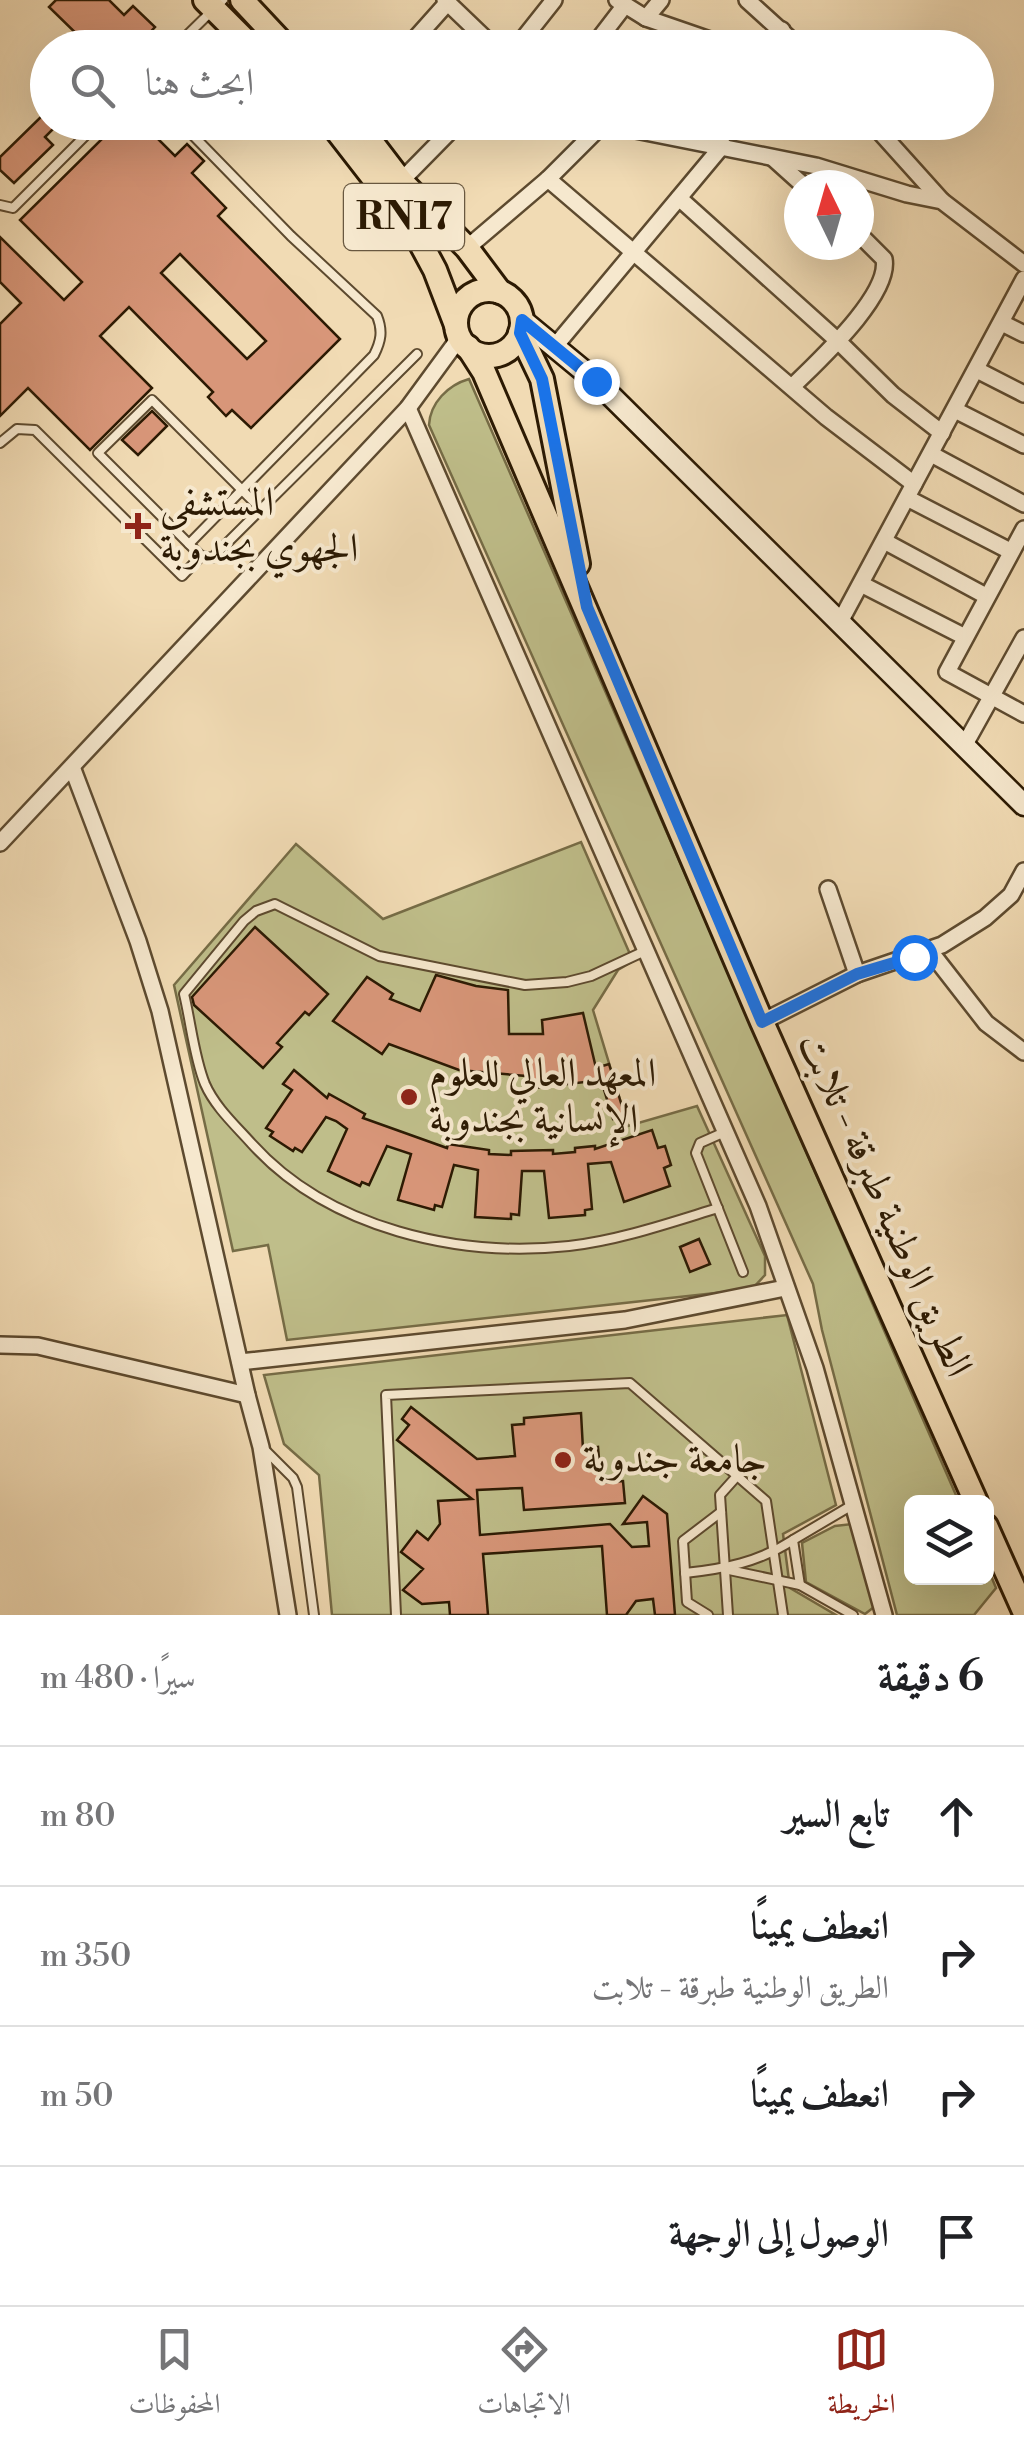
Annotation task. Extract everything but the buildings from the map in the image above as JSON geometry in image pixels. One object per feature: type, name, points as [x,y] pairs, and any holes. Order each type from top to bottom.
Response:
[{"type":"main road","points":[[242,0],[270,30]]},
{"type":"main road","points":[[214,3],[237,30]]},
{"type":"main road","name":"الطريق الوطنية طبرقة - تلابت","points":[[344,140],[413,229],[435,270],[461,336],[484,372],[762,1022],[973,1495]]},
{"type":"main road","name":"RN17","points":[[370,140],[401,181],[467,248],[500,292],[515,302],[521,327]]},
{"type":"main road","name":"RN17","points":[[461,336],[457,314],[469,297],[478,292],[500,292]]},
{"type":"main road","points":[[461,336],[477,353],[498,354],[515,342],[521,327]]},
{"type":"main road","name":"الطريق الوطنية طبرقة - تلابت","points":[[521,327],[542,379],[587,607]]},
{"type":"main road","points":[[994,1545],[1019,1604]]},
{"type":"street","points":[[530,30],[554,0]]},
{"type":"street","points":[[646,18],[662,0]]},
{"type":"street","points":[[747,0],[782,30]]},
{"type":"street","points":[[422,30],[446,1],[476,30]]},
{"type":"street","points":[[603,30],[621,2],[646,18],[681,30]]},
{"type":"street","points":[[401,181],[441,140]]},
{"type":"street","points":[[467,248],[548,179],[583,140]]},
{"type":"street","points":[[693,140],[830,169],[942,201]]},
{"type":"street","points":[[556,345],[678,198],[717,140]]},
{"type":"street","points":[[887,140],[942,201],[1024,264]]},
{"type":"street","points":[[770,156],[786,170]]},
{"type":"street","points":[[548,179],[911,491],[1019,539],[947,672],[1024,714]]},
{"type":"street","points":[[678,198],[894,395],[942,433]]},
{"type":"street","points":[[793,386],[838,341],[876,290],[886,267],[874,249]]},
{"type":"street","points":[[841,620],[1024,279]]},
{"type":"street","points":[[1002,323],[1024,334]]},
{"type":"street","points":[[521,327],[556,345],[841,620],[1024,805]]},
{"type":"street","points":[[0,843],[408,408],[461,336]]},
{"type":"street","points":[[976,370],[1024,394]]},
{"type":"street","points":[[408,408],[758,1206],[815,1368],[884,1615]]},
{"type":"street","points":[[955,410],[1024,445]]},
{"type":"street","points":[[931,454],[1024,504]]},
{"type":"street","points":[[884,540],[986,596]]},
{"type":"street","points":[[861,584],[965,637]]},
{"type":"street","points":[[964,746],[1021,649]]},
{"type":"street","points":[[72,767],[160,1011],[246,1395],[261,1446],[288,1615]]},
{"type":"street","points":[[762,1022],[857,974],[930,951],[954,938],[1011,895],[1024,871]]},
{"type":"street","points":[[828,889],[857,974]]},
{"type":"street","points":[[930,951],[986,1023],[1024,1052]]},
{"type":"street","points":[[240,1362],[625,1320],[784,1288]]},
{"type":"street","points":[[0,1345],[38,1346],[246,1395]]},
{"type":"lane","points":[[190,30],[214,3]]},
{"type":"lane","points":[[0,205],[13,208],[80,140]]},
{"type":"lane","points":[[190,544],[374,355],[382,328],[376,316],[198,140]]},
{"type":"lane","points":[[261,510],[152,400],[98,452],[202,556],[212,558],[261,510],[417,354]]},
{"type":"lane","points":[[0,443],[17,429],[35,430],[182,576],[202,556]]},
{"type":"lane","points":[[647,950],[579,979],[550,985],[525,984],[379,956],[275,904],[244,921],[184,994],[205,1084],[219,1106],[267,1160],[320,1198],[354,1214],[428,1240],[544,1248],[624,1237],[718,1208]]},
{"type":"lane","points":[[726,1130],[704,1139],[696,1147],[743,1272]]},
{"type":"lane","points":[[396,1615],[386,1395],[630,1382],[766,1501],[783,1615]]},
{"type":"lane","points":[[261,1446],[298,1487],[314,1615]]},
{"type":"lane","points":[[728,1615],[720,1495],[736,1476]]},
{"type":"lane","points":[[725,1569],[774,1552],[854,1504]]},
{"type":"lane","points":[[708,1615],[687,1602],[683,1541],[721,1512]]},
{"type":"lane","points":[[792,1540],[800,1585]]},
{"type":"lane","points":[[685,1572],[725,1569],[778,1578],[800,1585],[852,1615]]},
{"type":"shaded area","points":[[469,379],[956,1495],[904,1495],[904,1585],[994,1583],[996,1588],[974,1615],[897,1615],[813,1284],[429,425],[441,396]]},
{"type":"shaded area","name":"المعهد العالي للعلوم الإنسانية بجندوبة","points":[[581,842],[633,961],[618,970],[593,1010],[628,1126],[697,1106],[765,1256],[765,1275],[752,1289],[287,1340],[268,1245],[233,1251],[174,985],[296,844],[383,919]]},
{"type":"shaded area","name":"جامعة جندوبة","points":[[787,1315],[836,1505],[783,1534],[790,1588],[836,1615],[332,1615],[319,1475],[284,1444],[264,1375]]},
{"type":"shaded area","points":[[852,1524],[874,1607],[865,1614],[806,1582],[802,1543],[835,1526]]},
{"type":"place","name":"المستشفى الجهوي بجندوبة","points":[[138,526]]},
{"type":"place","name":"المعهد العالي للعلوم الإنسانية بجندوبة","points":[[409,1097]]},
{"type":"place","name":"جامعة جندوبة","points":[[563,1460]]},
{"type":"route","points":[[596,381],[522,320],[520,333],[542,379],[587,607],[762,1022],[857,974],[914,957]]}]
